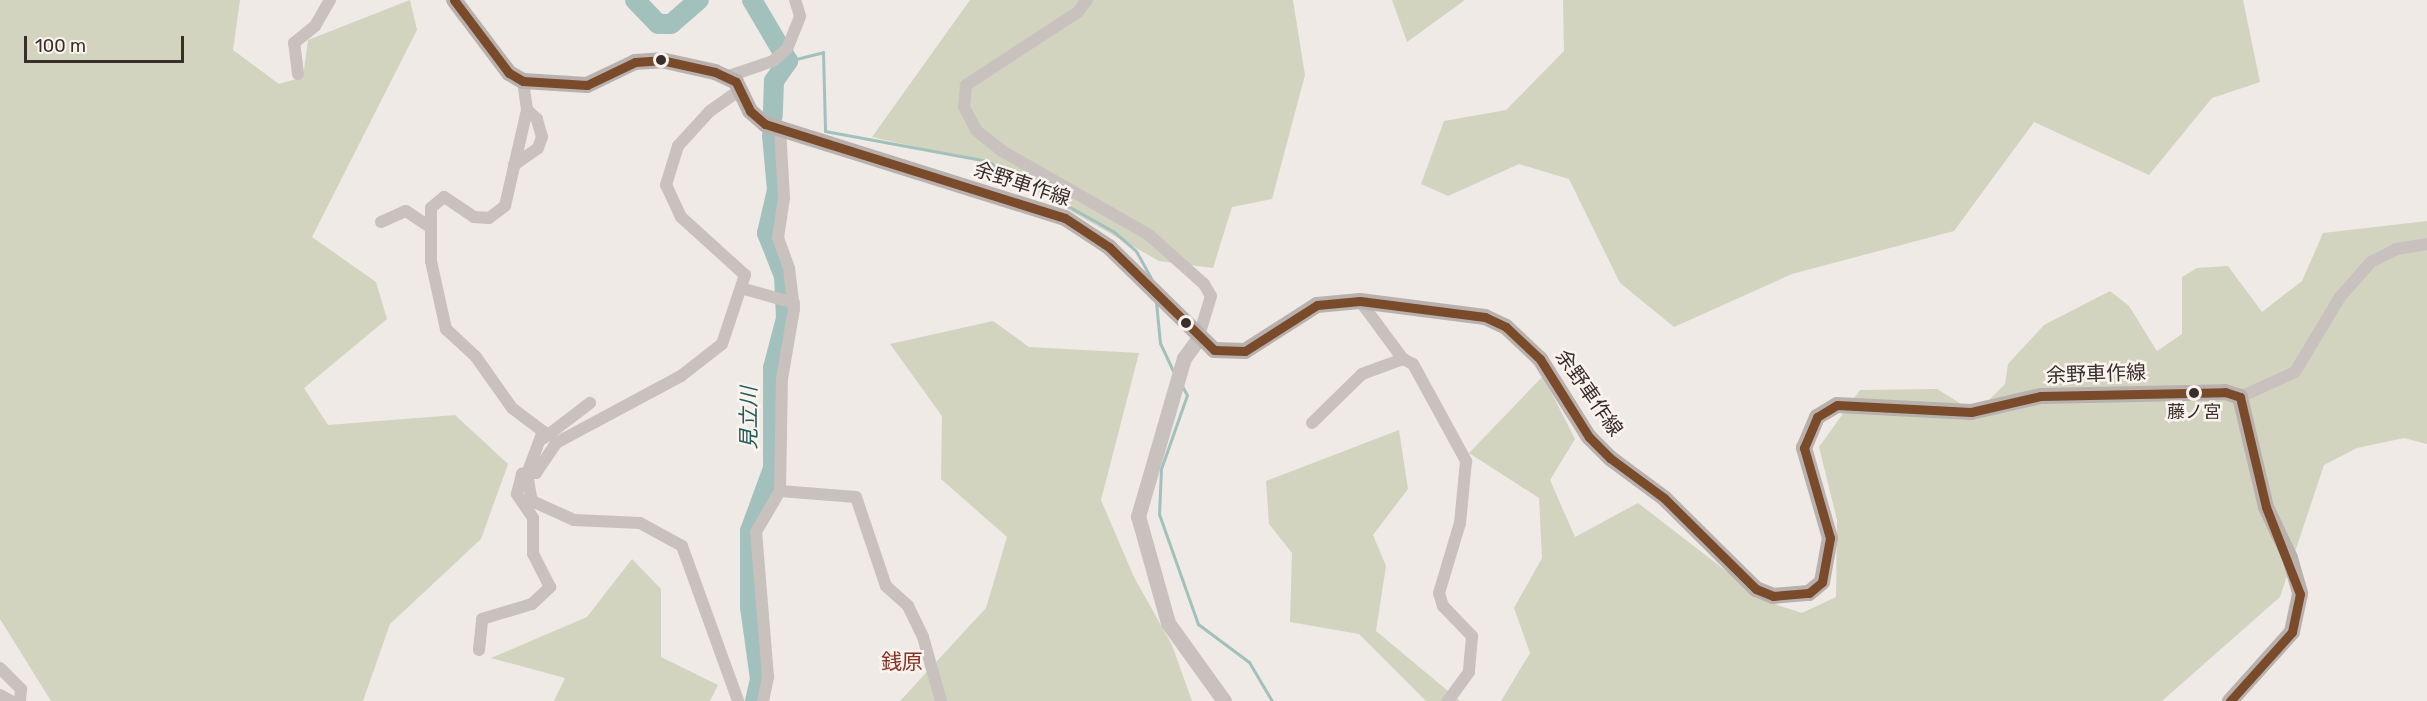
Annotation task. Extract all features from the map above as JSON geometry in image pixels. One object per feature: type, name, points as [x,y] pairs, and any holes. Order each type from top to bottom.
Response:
[{"type":"main road","points":[[454,0],[509,73],[523,81],[587,85],[635,62],[661,60],[729,76]]},
{"type":"main road","name":"余野車作線","points":[[729,76],[740,90],[750,111],[780,129],[1065,218],[1109,247],[1198,339],[1214,350],[1238,353],[1317,304],[1360,301],[1485,317],[1506,327],[1540,359],[1589,437],[1610,458],[1664,498],[1756,589],[1773,596],[1809,593],[1822,582],[1830,538],[1804,448],[1817,417],[1837,405],[1971,412],[2041,396],[2225,392],[2240,397]]},
{"type":"main road","points":[[2230,701],[2292,632],[2300,594],[2290,558],[2266,507],[2240,397]]},
{"type":"street","points":[[298,74],[294,43],[315,26],[330,0]]},
{"type":"street","points":[[729,76],[784,53],[800,16],[795,0]]},
{"type":"street","points":[[1087,0],[1078,12],[966,86],[964,107],[976,130],[1002,151],[1149,235],[1204,284],[1211,296],[1198,339],[1184,358],[1138,516],[1168,623],[1224,701]]},
{"type":"street","points":[[523,81],[527,110],[505,206],[489,218],[474,217],[439,198],[428,226],[446,329],[544,438]]},
{"type":"street","points":[[479,650],[482,619],[532,604],[550,587],[533,554],[533,518],[517,494],[522,474],[536,473],[561,440],[716,353],[744,289],[745,275],[681,217],[666,185],[678,146],[710,111],[740,90]]},
{"type":"street","points":[[514,165],[538,148],[542,136],[537,119],[527,110]]},
{"type":"street","points":[[763,701],[768,677],[756,532],[780,491],[782,379],[789,303],[778,238],[784,198],[780,129]]},
{"type":"street","points":[[381,222],[406,211],[428,226]]},
{"type":"street","points":[[2240,397],[2295,372],[2340,297],[2371,262],[2396,249],[2427,244]]},
{"type":"street","points":[[744,289],[789,303]]},
{"type":"street","points":[[1360,301],[1402,359],[1413,364],[1466,462],[1460,524],[1439,593],[1443,606],[1472,636],[1469,672],[1448,701]]},
{"type":"street","points":[[1312,423],[1362,374],[1402,359]]},
{"type":"street","points":[[590,403],[544,438],[527,474],[532,501],[545,509],[574,520],[640,523],[682,546],[738,701]]},
{"type":"street","points":[[780,491],[856,497],[886,586],[908,606],[923,638],[941,701]]},
{"type":"street","points":[[0,668],[21,689],[20,701]]},
{"type":"street","points":[[0,695],[11,701]]},
{"type":"green space","points":[[0,0],[240,0],[233,50],[279,84],[303,77],[308,40],[410,0],[417,30],[312,237],[376,282],[387,319],[304,388],[328,425],[455,415],[508,464],[481,539],[390,624],[363,701],[51,701],[0,619]]},
{"type":"green space","points":[[970,0],[1293,0],[1305,75],[1272,199],[1232,207],[1213,268],[1159,261],[984,162],[872,137]]},
{"type":"green space","points":[[1392,0],[1465,0],[1407,42]]},
{"type":"green space","points":[[1563,0],[2243,0],[2260,82],[2212,98],[2149,175],[2034,122],[1954,231],[1792,274],[1674,327],[1620,283],[1569,179],[1519,164],[1448,196],[1421,184],[1444,121],[1506,110],[1564,51]]},
{"type":"green space","points":[[2427,221],[2427,444],[2404,438],[2357,448],[2324,465],[2280,597],[2162,701],[1501,701],[1530,653],[1514,608],[1542,558],[1539,498],[1469,453],[1543,376],[1575,439],[1550,480],[1575,537],[1638,503],[1765,601],[1802,613],[1836,597],[1837,520],[1819,447],[1860,390],[1937,389],[1976,413],[2005,384],[2008,364],[2044,325],[2110,291],[2129,306],[2157,351],[2182,334],[2182,277],[2197,268],[2228,266],[2262,312],[2302,281],[2323,233]]},
{"type":"green space","points":[[993,321],[1029,347],[1139,353],[1101,500],[1134,577],[1172,645],[1192,701],[900,701],[986,608],[1007,537],[941,479],[942,416],[890,344]]},
{"type":"green space","points":[[1399,430],[1408,489],[1373,535],[1386,566],[1376,631],[1460,701],[1426,701],[1359,634],[1290,622],[1292,553],[1269,524],[1266,481]]},
{"type":"green space","points":[[632,559],[661,589],[661,657],[718,685],[710,701],[554,701],[565,678],[491,658],[587,617]]},
{"type":"waterway","points":[[635,0],[658,24],[671,24],[699,0]]},
{"type":"waterway","name":"見立川","points":[[752,0],[788,61],[774,81],[773,116]]},
{"type":"waterway","points":[[788,61],[823,52],[825,131],[987,161],[1113,231],[1136,251],[1151,278]]},
{"type":"waterway","name":"見立川","points":[[755,701],[760,679],[750,607],[750,531],[773,468],[773,368],[786,318],[784,276],[767,233],[777,190],[772,135]]},
{"type":"waterway","points":[[1156,302],[1160,343],[1174,373]]},
{"type":"waterway","points":[[1182,386],[1187,395],[1161,469],[1159,514],[1198,624],[1249,662],[1272,701]]},
{"type":"transit line","points":[[454,0],[509,73],[523,81],[587,85],[635,62],[661,60],[715,72],[736,82],[750,111],[765,124],[1065,218],[1109,247],[1214,350],[1245,351],[1317,305],[1360,301],[1485,317],[1506,327],[1540,359],[1589,437],[1610,458],[1664,498],[1756,589],[1773,596],[1809,593],[1822,582],[1830,538],[1804,448],[1817,417],[1837,405],[1971,412],[2041,396],[2225,392],[2240,397],[2266,507],[2300,594],[2292,632],[2230,701]]},
{"type":"place","name":"藤ノ宮","points":[[2194,393]]},
{"type":"district","name":"銭原","points":[[902,662]]}]
